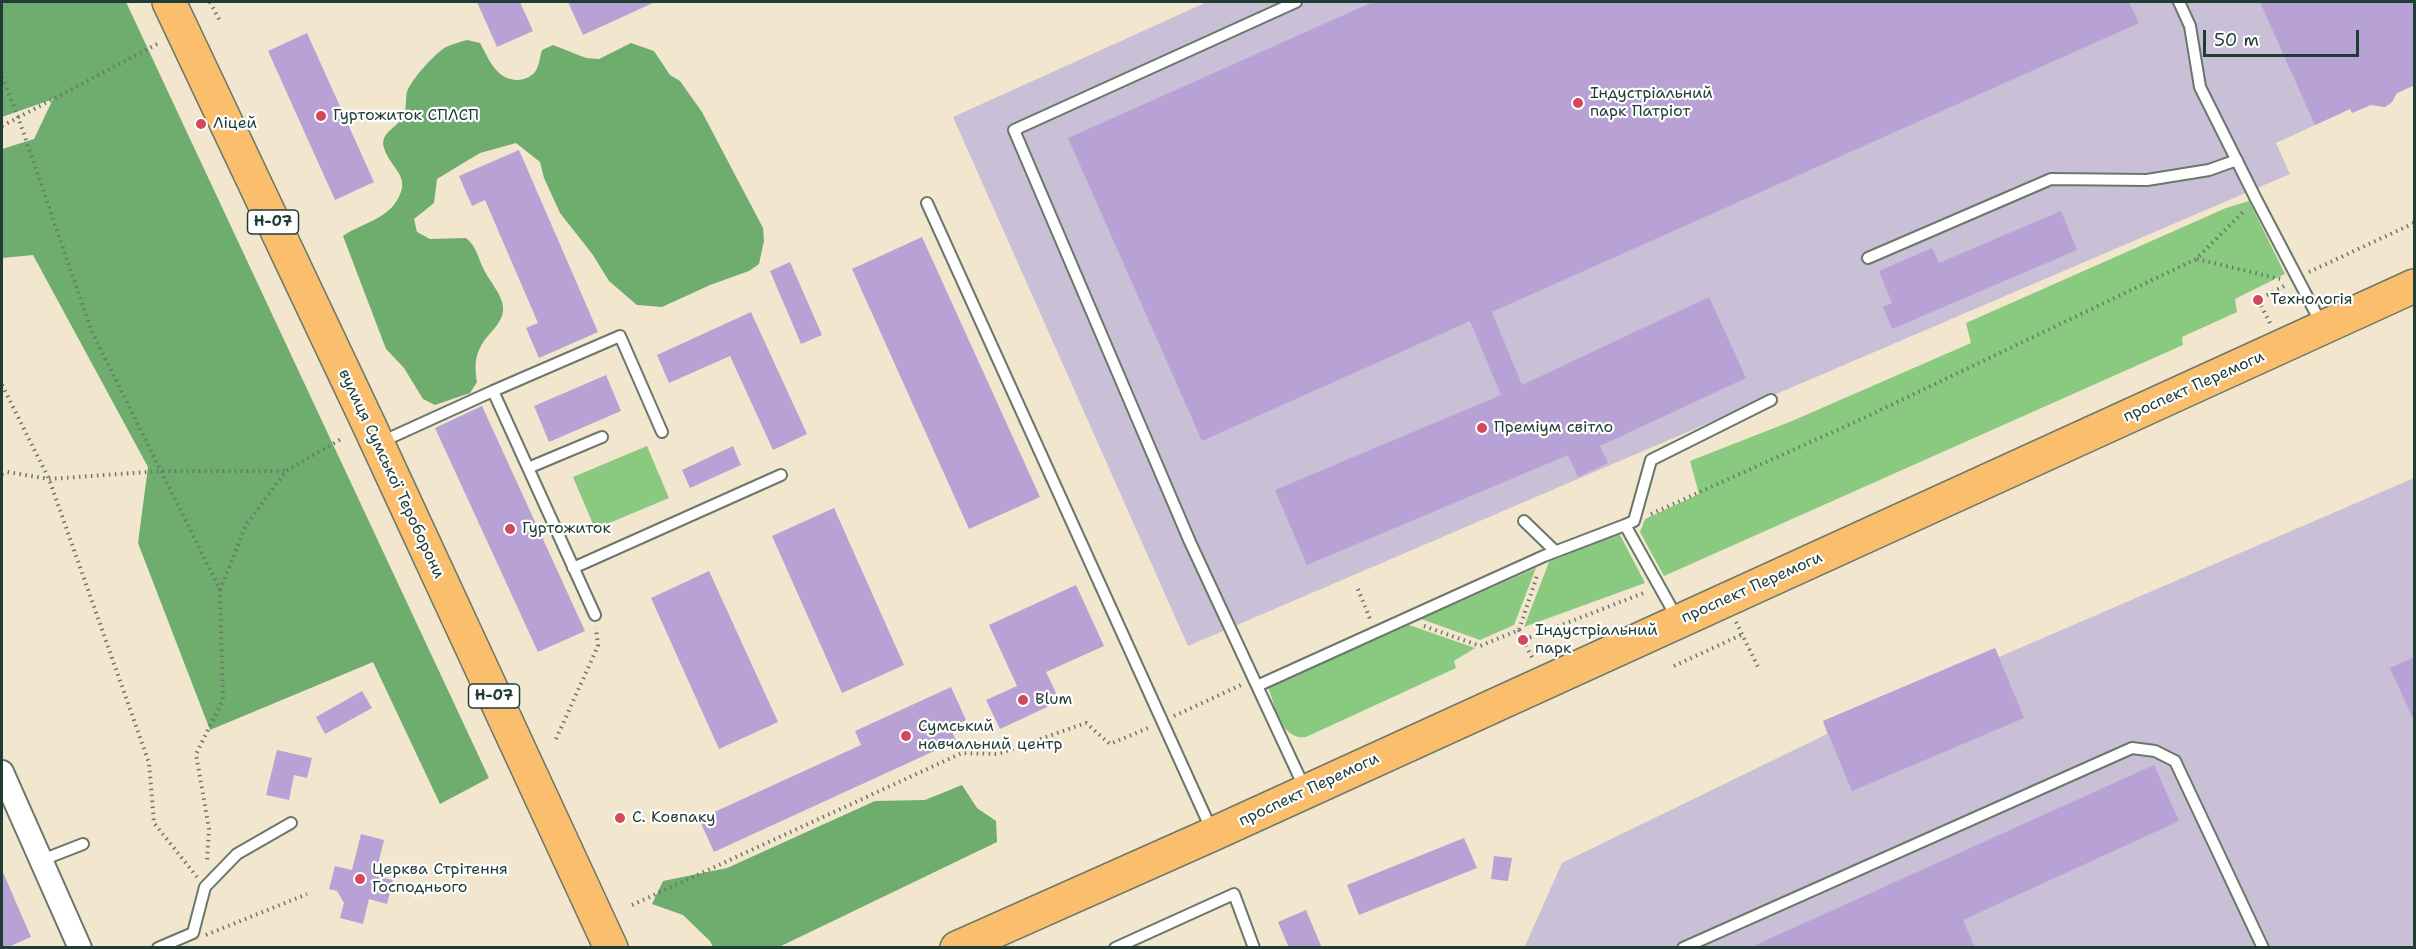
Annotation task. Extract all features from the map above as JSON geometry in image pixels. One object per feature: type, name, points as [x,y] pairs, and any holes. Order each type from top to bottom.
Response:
[{"type":"main road","name":"вулиця Сумської Тероборони","points":[[168,2],[378,444],[611,948]]},
{"type":"main road","name":"проспект Перемоги","points":[[957,948],[1306,792],[2415,286]]},
{"type":"street","points":[[2,772],[80,948]]},
{"type":"lane","points":[[1296,2],[1014,130],[1190,542],[1306,792]]},
{"type":"lane","points":[[2179,2],[2190,26],[2200,87],[2324,328]]},
{"type":"lane","points":[[1868,258],[2051,179],[2147,180],[2209,170],[2237,160]]},
{"type":"lane","points":[[927,203],[1213,834]]},
{"type":"lane","points":[[378,444],[620,336],[662,432]]},
{"type":"lane","points":[[493,391],[595,615]]},
{"type":"lane","points":[[1679,621],[1630,523],[1651,460],[1771,400]]},
{"type":"lane","points":[[528,468],[602,437]]},
{"type":"lane","points":[[573,568],[781,475]]},
{"type":"lane","points":[[1524,520],[1556,551]]},
{"type":"lane","points":[[1257,686],[1544,556],[1630,523]]},
{"type":"lane","points":[[1683,948],[2132,748],[2155,751],[2175,761],[2263,948]]},
{"type":"lane","points":[[158,948],[193,933],[205,887],[237,854],[291,822]]},
{"type":"lane","points":[[42,860],[83,844]]},
{"type":"lane","points":[[1115,948],[1234,894],[1254,948]]},
{"type":"path","points":[[210,2],[220,21]]},
{"type":"path","points":[[2,126],[160,43]]},
{"type":"path","points":[[2,76],[92,332],[220,590]]},
{"type":"path","points":[[1630,523],[1866,417],[2196,259],[2256,199]]},
{"type":"path","points":[[2298,278],[2415,223]]},
{"type":"path","points":[[2196,259],[2292,282],[2258,300],[2282,347]]},
{"type":"path","points":[[2,385],[49,479],[149,763],[154,823],[205,887]]},
{"type":"path","points":[[205,887],[209,830],[196,754],[223,700],[220,590],[246,525],[286,471],[344,438]]},
{"type":"path","points":[[2,474],[7,472],[49,479],[161,471],[286,471]]},
{"type":"path","points":[[1544,556],[1519,630],[1523,640],[1642,594]]},
{"type":"path","points":[[1358,589],[1376,634]]},
{"type":"path","points":[[556,739],[598,646],[595,615]]},
{"type":"path","points":[[1406,619],[1480,646],[1519,630]]},
{"type":"path","points":[[1674,666],[1741,635],[1758,667]]},
{"type":"path","points":[[632,905],[962,753],[998,754],[1086,723],[1110,744],[1239,685],[1257,686]]},
{"type":"path","points":[[193,933],[209,935],[307,894]]},
{"type":"shaded area","points":[[1207,2],[2414,2],[2414,85],[2395,94],[2392,102],[2385,107],[2372,104],[2352,113],[2350,109],[2276,143],[2290,174],[1188,646],[953,117]]},
{"type":"shaded area","points":[[2414,478],[2414,947],[1524,948],[1562,863],[1827,734],[1823,721],[1995,648],[1999,657]]},
{"type":"green space","points":[[2,2],[126,2],[489,778],[440,804],[373,662],[210,730],[138,543],[148,467],[33,255],[2,258],[2,149],[34,139],[53,99],[2,117]]},
{"type":"green space","points":[[467,40],[480,43],[499,73],[510,79],[518,80],[533,74],[538,67],[542,50],[553,45],[586,58],[599,59],[631,43],[654,51],[670,75],[680,81],[702,112],[763,228],[764,241],[759,264],[749,271],[710,285],[662,307],[637,305],[609,281],[593,255],[560,213],[544,178],[540,162],[516,143],[480,153],[437,179],[434,203],[414,219],[417,232],[430,239],[466,238],[470,241],[501,298],[502,315],[479,350],[476,364],[477,382],[470,393],[435,405],[423,399],[404,368],[386,349],[343,236],[378,218],[396,202],[401,193],[402,179],[387,156],[384,138],[404,115],[409,87],[424,68],[446,47]]},
{"type":"green space","points":[[2249,201],[2285,274],[2235,299],[2237,312],[2182,337],[2183,345],[1664,576],[1640,532],[1645,519],[1699,494],[1690,461],[1792,421],[1971,343],[1966,323],[2226,208]]},
{"type":"green space","points":[[647,446],[669,498],[595,529],[573,477]]},
{"type":"green space","points":[[1619,533],[1645,583],[1524,627],[1549,562]]},
{"type":"green space","points":[[1536,568],[1514,625],[1480,640],[1421,619]]},
{"type":"green space","points":[[1409,625],[1475,648],[1454,661],[1456,668],[1306,737],[1297,737],[1285,728],[1268,687]]},
{"type":"green space","points":[[962,785],[977,808],[996,821],[997,842],[779,947],[713,947],[710,941],[683,915],[652,904],[663,881],[727,868],[875,801],[925,800]]},
{"type":"building","points":[[477,2],[520,2],[533,31],[497,47]]},
{"type":"building","points":[[568,2],[655,2],[583,35]]},
{"type":"building","points":[[1373,2],[2129,2],[2139,23],[1492,312],[1522,385],[1709,297],[1746,378],[1600,446],[1608,463],[1578,477],[1568,455],[1307,565],[1275,490],[1501,395],[1470,321],[1202,441],[1068,138]]},
{"type":"building","points":[[2260,2],[2415,2],[2415,85],[2397,93],[2392,102],[2385,107],[2371,105],[2352,113],[2350,109],[2315,125]]},
{"type":"building","name":"Гуртожиток СПЛСП","points":[[307,33],[374,182],[335,200],[268,51]]},
{"type":"building","points":[[519,150],[598,332],[539,358],[526,328],[538,323],[485,200],[472,206],[459,176]]},
{"type":"building","points":[[2061,211],[2077,250],[1892,329],[1883,307],[1892,303],[1879,271],[1932,248],[1939,263]]},
{"type":"building","points":[[922,237],[1040,497],[969,529],[852,269]]},
{"type":"building","points":[[790,262],[822,335],[801,344],[770,271]]},
{"type":"building","points":[[751,312],[807,434],[773,450],[730,356],[669,383],[657,355]]},
{"type":"building","points":[[606,375],[621,411],[549,442],[534,406]]},
{"type":"building","name":"Гуртожиток","points":[[482,406],[585,631],[538,652],[435,428]]},
{"type":"building","points":[[733,446],[741,465],[690,488],[682,470]]},
{"type":"building","points":[[834,508],[904,665],[842,693],[772,536]]},
{"type":"building","points":[[709,571],[778,722],[719,749],[651,598]]},
{"type":"building","points":[[1076,585],[1104,646],[1046,672],[1060,701],[1000,729],[986,700],[1017,686],[989,625]]},
{"type":"building","points":[[1995,648],[2024,718],[1852,791],[1823,721]]},
{"type":"building","points":[[2415,657],[2415,723],[2390,668]]},
{"type":"building","points":[[951,687],[966,720],[950,727],[956,741],[714,852],[699,819],[861,745],[855,731]]},
{"type":"building","points":[[362,691],[372,708],[325,734],[316,717]]},
{"type":"building","points":[[277,750],[312,758],[307,778],[294,775],[289,800],[266,795]]},
{"type":"building","points":[[2154,765],[2179,821],[1963,920],[1975,948],[1749,948]]},
{"type":"building","name":"Церква Стрітення Господнього","points":[[361,834],[384,840],[375,876],[393,880],[387,904],[369,899],[363,924],[340,918],[344,903],[337,891],[329,889],[335,866],[352,870]]},
{"type":"building","points":[[1464,838],[1477,868],[1359,915],[1347,885]]},
{"type":"building","points":[[1494,856],[1512,858],[1508,881],[1491,879]]},
{"type":"building","points":[[2,870],[31,937],[6,948],[2,948]]},
{"type":"building","points":[[1306,910],[1322,948],[1289,948],[1278,922]]},
{"type":"place","name":"Індустріальний парк Патріот","points":[[1578,103]]},
{"type":"place","name":"Гуртожиток СПЛСП","points":[[321,116]]},
{"type":"place","name":"Ліцей","points":[[201,124]]},
{"type":"place","name":"Технологія","points":[[2258,300]]},
{"type":"place","name":"Преміум світло","points":[[1482,428]]},
{"type":"place","name":"Гуртожиток","points":[[510,529]]},
{"type":"place","name":"Індустріальний парк","points":[[1523,640]]},
{"type":"place","name":"Blum","points":[[1023,700]]},
{"type":"place","name":"Сумський навчальний центр","points":[[906,736]]},
{"type":"place","name":"С. Ковпаку","points":[[620,818]]},
{"type":"place","name":"Церква Стрітення Господнього","points":[[360,879]]}]
